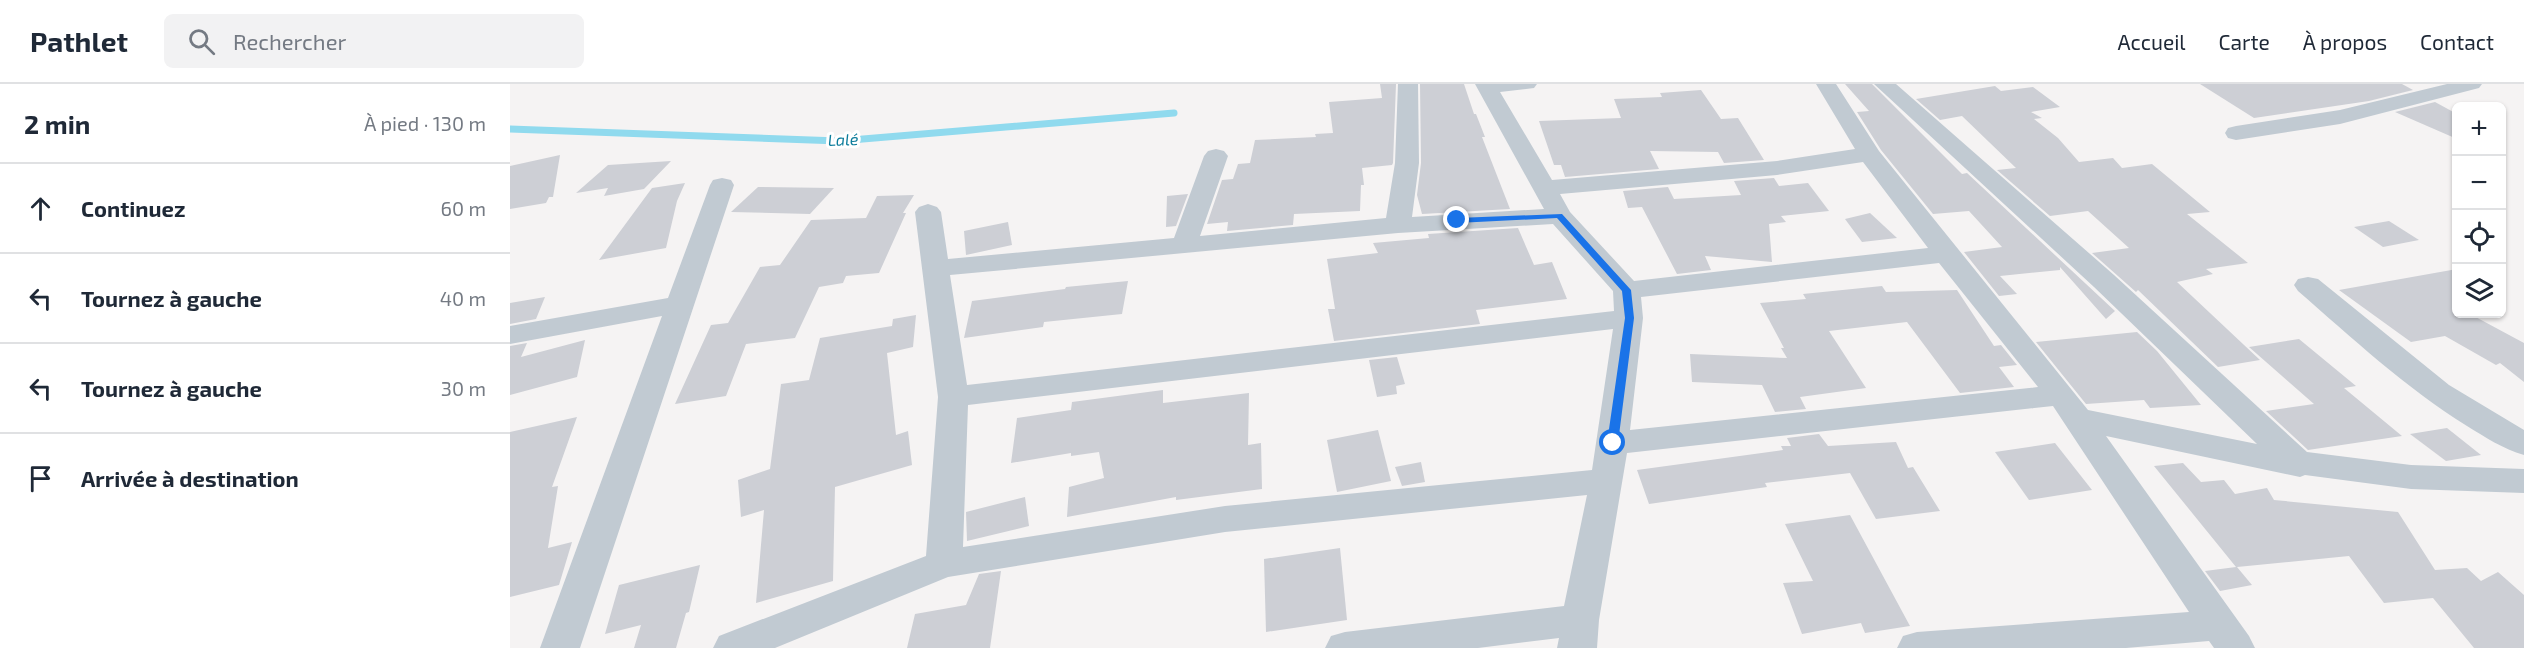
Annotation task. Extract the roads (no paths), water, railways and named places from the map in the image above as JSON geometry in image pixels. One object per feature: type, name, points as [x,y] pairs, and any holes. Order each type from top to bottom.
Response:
[{"type":"street","points":[[1398,225],[1407,163],[1408,84]]},
{"type":"street","points":[[1345,648],[1578,634],[1613,443],[1628,304],[1560,216],[1485,85],[1527,84]]},
{"type":"street","points":[[1826,84],[1869,154],[2069,407],[2227,636]]},
{"type":"street","points":[[1884,84],[2104,281],[2300,465]]},
{"type":"street","points":[[2236,133],[2340,117],[2472,84]]},
{"type":"street","points":[[1544,188],[1777,168],[1869,154]]},
{"type":"street","points":[[1184,245],[1216,156]]},
{"type":"street","points":[[560,648],[722,185]]},
{"type":"street","points":[[928,212],[953,397],[944,564]]},
{"type":"street","points":[[936,268],[1398,225],[1560,216]]},
{"type":"street","points":[[953,397],[1628,304],[1946,254]]},
{"type":"street","points":[[2308,285],[2372,340],[2431,385],[2496,430],[2524,444]]},
{"type":"street","points":[[510,335],[680,305]]},
{"type":"street","points":[[1613,443],[2069,407],[2300,465],[2475,482],[2524,481]]},
{"type":"street","points":[[733,648],[944,564],[1225,519],[1607,481]]},
{"type":"street","points":[[1917,648],[2227,636]]},
{"type":"waterway","name":"Lalé","points":[[510,129],[839,141],[1174,113]]}]
